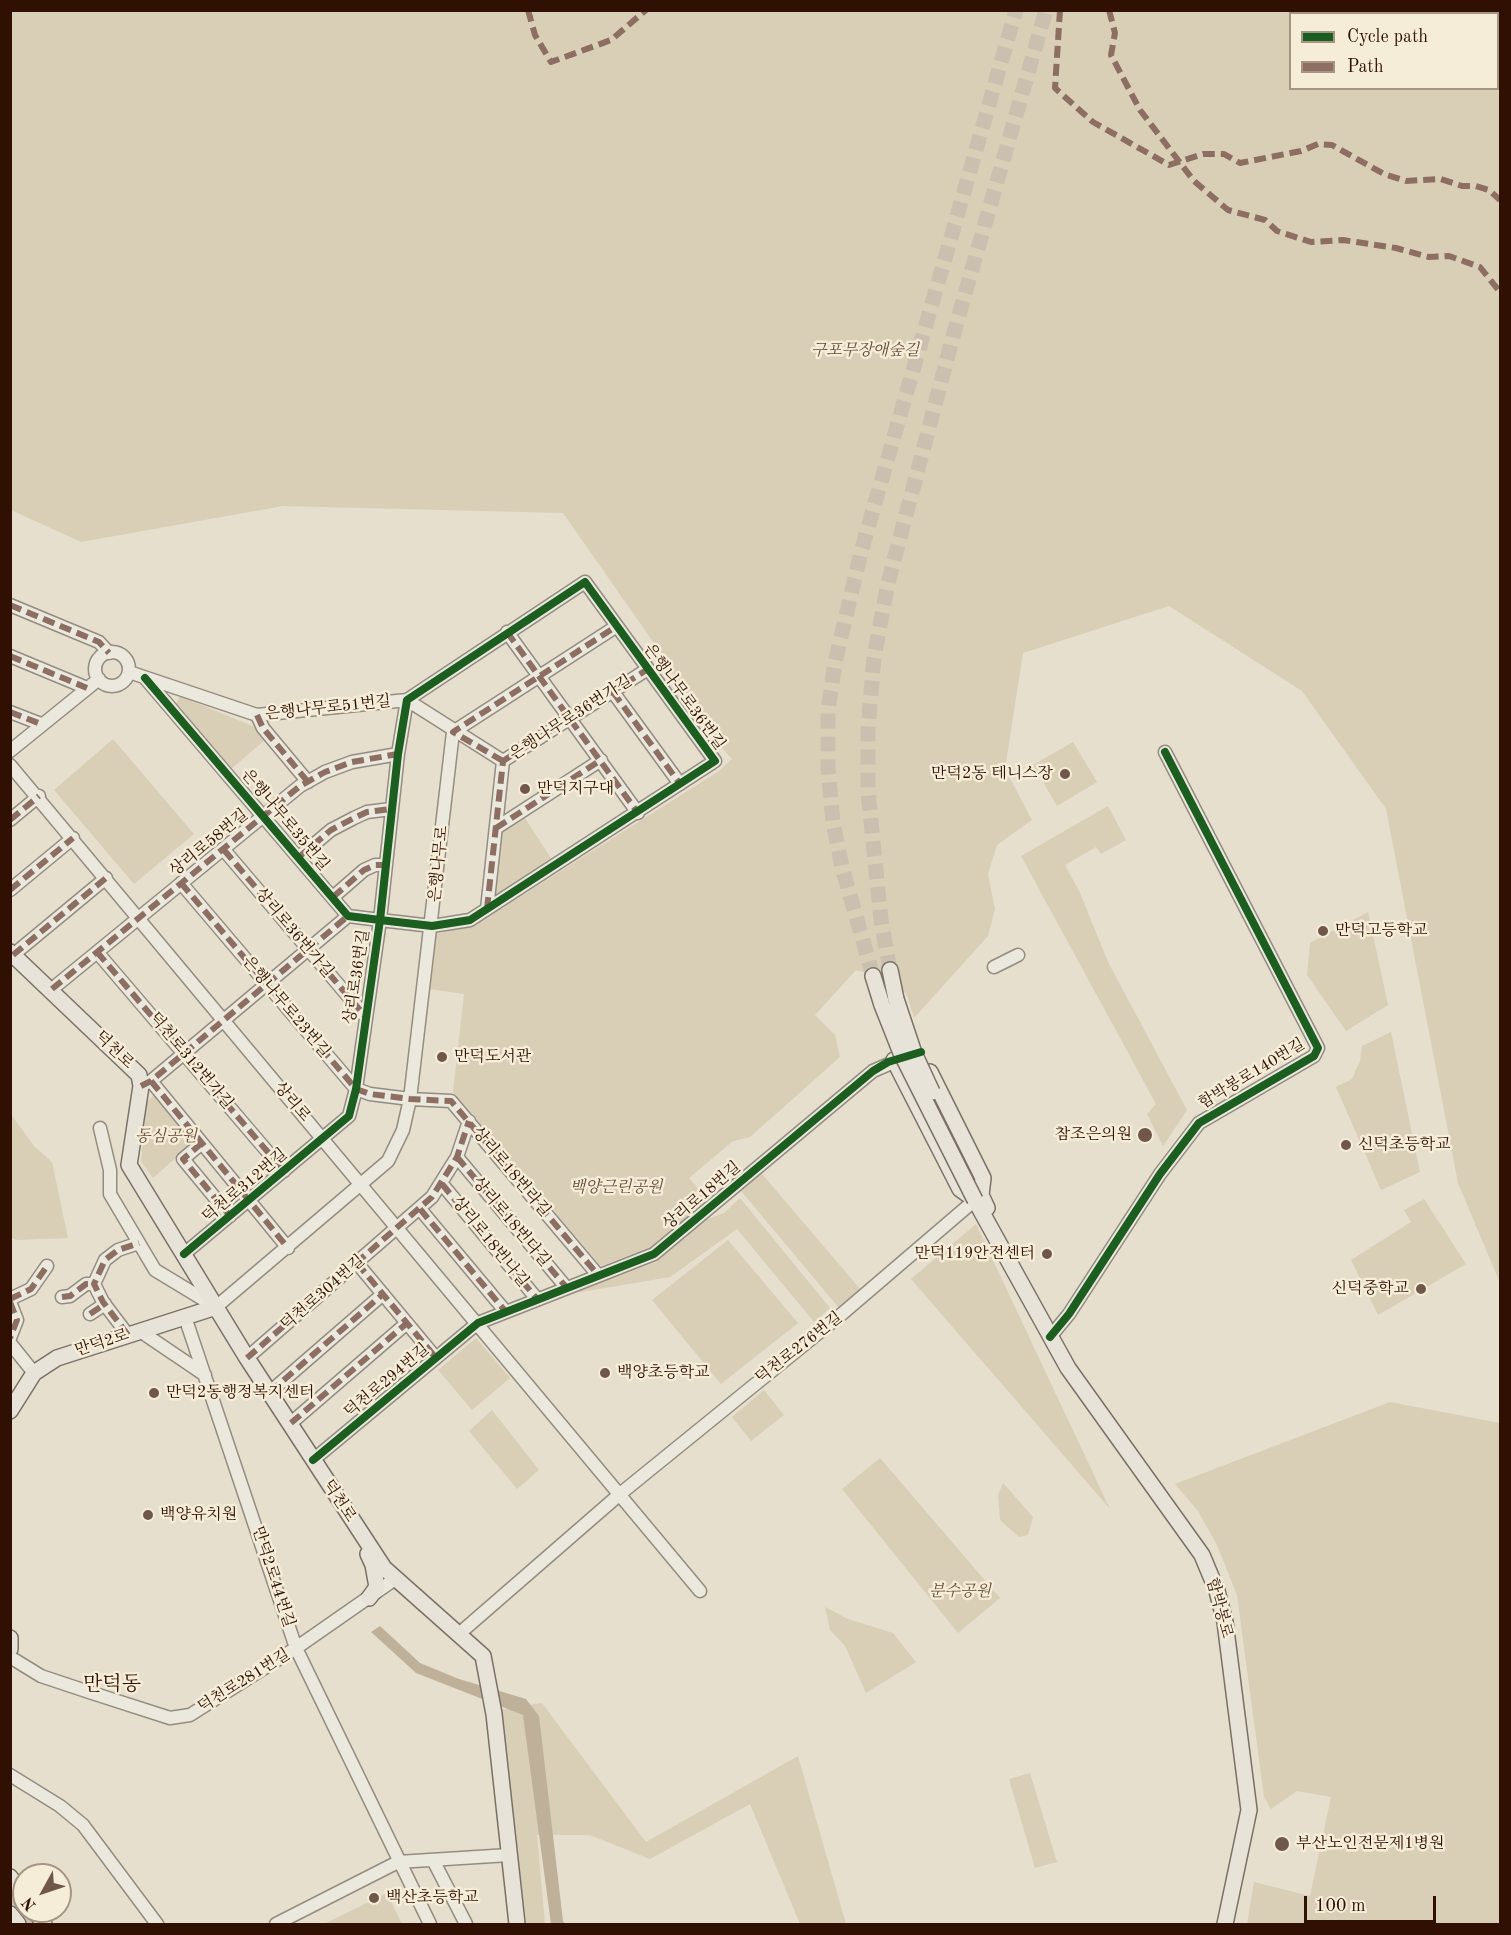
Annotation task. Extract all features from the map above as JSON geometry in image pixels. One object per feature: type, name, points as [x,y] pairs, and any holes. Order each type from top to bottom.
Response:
[{"type":"main road","name":"덕천로","points":[[12,953],[52,989],[146,1083],[129,1165],[247,1358],[354,1524],[395,1580],[460,1633],[483,1656],[494,1714],[517,1924]]},
{"type":"main road","points":[[889,1002],[890,970]]},
{"type":"main road","points":[[873,976],[889,1002],[909,1069],[978,1197]]},
{"type":"main road","points":[[921,1052],[983,1178],[978,1197]]},
{"type":"main road","points":[[894,1060],[960,1189],[978,1197]]},
{"type":"main road","name":"함박봉로","points":[[978,1197],[1050,1337],[1084,1392],[1202,1555],[1217,1591],[1225,1622],[1249,1810],[1225,1924]]},
{"type":"main road","name":"만덕2로","points":[[12,1404],[34,1372],[57,1358],[216,1307]]},
{"type":"main road","points":[[354,1524],[374,1565],[377,1587],[369,1598]]},
{"type":"main road","points":[[10,1638],[10,1648]]},
{"type":"main road","points":[[10,1914],[18,1924]]},
{"type":"street","name":"은행나무로36번길","points":[[407,700],[585,582],[716,761],[487,909],[458,924],[432,926]]},
{"type":"street","points":[[10,605],[99,642],[109,653],[124,657],[129,672],[119,685],[108,686],[99,679],[96,663],[109,653]]},
{"type":"street","points":[[453,732],[617,626]]},
{"type":"street","points":[[507,632],[638,813]]},
{"type":"street","points":[[10,656],[87,688]]},
{"type":"street","name":"은행나무로36번가길","points":[[487,909],[503,761],[648,669]]},
{"type":"street","name":"은행나무로51번길","points":[[129,672],[257,715],[407,700],[453,732],[503,761]]},
{"type":"street","name":"은행나무로35번길","points":[[145,678],[348,916]]},
{"type":"street","points":[[10,751],[99,679]]},
{"type":"street","points":[[613,692],[680,784]]},
{"type":"street","name":"상리로36번길","points":[[323,1139],[349,1116],[356,1089],[364,1016],[380,920],[398,754],[407,700]]},
{"type":"street","points":[[10,712],[41,724]]},
{"type":"street","points":[[257,715],[263,728],[308,782]]},
{"type":"street","name":"은행나무로","points":[[216,1307],[362,1185],[388,1161],[395,1150],[410,1099],[453,732]]},
{"type":"street","name":"함박봉로140번길","points":[[1050,1337],[1069,1314],[1160,1174],[1198,1123],[1314,1056],[1318,1048],[1165,752]]},
{"type":"street","name":"상리로58번길","points":[[52,989],[308,782],[352,762],[398,754]]},
{"type":"street","points":[[496,828],[601,760]]},
{"type":"street","name":"상리로","points":[[10,765],[39,796],[223,1021],[620,1494]]},
{"type":"street","points":[[10,820],[39,796]]},
{"type":"street","points":[[299,857],[332,830],[354,818],[367,812],[391,809]]},
{"type":"street","points":[[10,890],[73,838]]},
{"type":"street","name":"상리로36번가길","points":[[224,850],[364,1016]]},
{"type":"street","points":[[333,897],[364,870],[375,865],[385,865]]},
{"type":"street","points":[[12,953],[106,878]]},
{"type":"street","name":"은행나무로23번길","points":[[182,883],[356,1089]]},
{"type":"street","points":[[288,1248],[202,1143],[146,1083],[348,916],[432,926]]},
{"type":"street","name":"덕천로312번가길","points":[[98,952],[284,1171]]},
{"type":"street","points":[[994,967],[1018,955]]},
{"type":"street","name":"상리로18번길","points":[[478,1323],[654,1254],[873,1071],[894,1060],[921,1052]]},
{"type":"street","points":[[356,1089],[370,1094],[410,1099]]},
{"type":"street","name":"상리로18번라길","points":[[410,1099],[451,1101],[598,1275]]},
{"type":"street","name":"덕천로304번길","points":[[247,1358],[420,1209],[442,1184],[457,1157],[469,1121]]},
{"type":"street","points":[[100,1128],[110,1170],[110,1194],[155,1270],[216,1307]]},
{"type":"street","name":"덕천로312번길","points":[[184,1254],[323,1139]]},
{"type":"street","name":"덕천로312번길","points":[[202,1143],[183,1159],[230,1216]]},
{"type":"street","name":"상리로18번다길","points":[[457,1157],[566,1287]]},
{"type":"street","name":"상리로18번나길","points":[[442,1184],[537,1299]]},
{"type":"street","name":"덕천로276번길","points":[[460,1633],[853,1297],[978,1197]]},
{"type":"street","points":[[420,1209],[506,1312]]},
{"type":"street","points":[[94,1284],[105,1260],[118,1250],[139,1243]]},
{"type":"street","name":"덕천로294번길","points":[[357,1263],[436,1358]]},
{"type":"street","points":[[10,1338],[17,1320],[10,1301],[31,1289],[47,1266]]},
{"type":"street","points":[[62,1297],[70,1296],[86,1284],[94,1284]]},
{"type":"street","points":[[94,1284],[105,1304],[134,1333],[205,1375]]},
{"type":"street","points":[[270,1392],[383,1294]]},
{"type":"street","points":[[90,1314],[105,1304]]},
{"type":"street","name":"만덕2로44번길","points":[[185,1317],[296,1648],[430,1924]]},
{"type":"street","points":[[291,1423],[406,1323]]},
{"type":"street","name":"덕천로294번길","points":[[313,1460],[478,1323]]},
{"type":"street","points":[[10,1344],[34,1372]]},
{"type":"street","points":[[620,1494],[700,1591]]},
{"type":"street","name":"덕천로281번길","points":[[10,1657],[41,1676],[170,1718],[190,1715],[296,1648],[395,1580]]},
{"type":"street","points":[[10,1777],[24,1782],[83,1825],[157,1924]]},
{"type":"street","points":[[276,1924],[398,1862],[508,1855]]},
{"type":"street","points":[[433,1860],[466,1924]]},
{"type":"green space","name":"구포무장애숲길","points":[[11,11],[1500,11],[1500,1283],[1458,1183],[1386,809],[1302,691],[1169,606],[1023,653],[1005,769],[1032,820],[997,845],[988,874],[995,909],[988,936],[914,1018],[907,995],[893,981],[856,970],[815,1015],[835,1035],[840,1057],[750,1137],[733,1141],[689,1178],[708,1201],[651,1247],[601,1266],[453,1092],[464,994],[429,989],[436,934],[477,924],[719,771],[732,759],[715,740],[656,646],[563,513],[283,506],[81,542],[11,510]]},
{"type":"green space","points":[[180,696],[257,728],[266,739],[230,770],[175,706]]},
{"type":"green space","points":[[113,739],[194,834],[134,884],[54,790]]},
{"type":"green space","name":"만덕2동 테니스장","points":[[1073,742],[1097,782],[1057,806],[1033,765]]},
{"type":"green space","points":[[1108,806],[1126,840],[1101,854],[1096,847],[1065,865],[1080,893],[1108,962],[1187,1110],[1163,1146],[1147,1114],[1156,1104],[1021,856]]},
{"type":"green space","points":[[523,815],[554,863],[494,900],[498,833]]},
{"type":"green space","points":[[1368,912],[1388,1005],[1346,1031],[1307,975],[1310,943]]},
{"type":"green space","points":[[1391,1032],[1420,1172],[1381,1190],[1336,1087],[1352,1079],[1360,1061],[1362,1046]]},
{"type":"green space","name":"동심공원","points":[[155,1094],[197,1139],[153,1178],[141,1161],[146,1103]]},
{"type":"green space","points":[[10,1113],[34,1146],[52,1162],[68,1238],[17,1240],[11,1238]]},
{"type":"green space","points":[[757,1168],[861,1290],[839,1308],[737,1186]]},
{"type":"green space","points":[[740,1198],[830,1308],[814,1322],[737,1229],[670,1277],[570,1294],[656,1262],[707,1219],[724,1213]]},
{"type":"green space","points":[[1424,1199],[1466,1264],[1378,1315],[1351,1260],[1411,1222],[1404,1210]]},
{"type":"green space","points":[[976,1224],[1046,1373],[1110,1509],[911,1279]]},
{"type":"green space","points":[[728,1240],[798,1323],[721,1384],[652,1300]]},
{"type":"green space","points":[[476,1338],[510,1378],[472,1410],[438,1370]]},
{"type":"green space","points":[[764,1390],[784,1415],[751,1441],[732,1417]]},
{"type":"green space","points":[[1390,1402],[1500,1423],[1500,1924],[1247,1924],[1254,1882],[1310,1896],[1331,1797],[1297,1791],[1271,1809],[1264,1797],[1237,1595],[1217,1545],[1198,1511],[1175,1484]]},
{"type":"green space","points":[[492,1410],[539,1470],[517,1489],[469,1431]]},
{"type":"green space","name":"분수공원","points":[[880,1458],[1000,1598],[958,1633],[842,1489]]},
{"type":"green space","points":[[1003,1483],[1033,1517],[1028,1535],[1019,1537],[1000,1520],[998,1495]]},
{"type":"green space","points":[[825,1607],[848,1619],[893,1633],[916,1662],[866,1693],[845,1646],[830,1630]]},
{"type":"green space","points":[[542,1703],[646,1842],[798,1756],[846,1924],[800,1924],[750,1804],[650,1859],[590,1835],[537,1835],[545,1924],[526,1924],[498,1710]]},
{"type":"green space","points":[[1030,1773],[1057,1862],[1035,1868],[1009,1779]]},
{"type":"green space","points":[[387,1893],[402,1924],[326,1923]]},
{"type":"shaded area","points":[[380,1626],[420,1663],[459,1679],[526,1699],[539,1716],[565,1924],[551,1924],[523,1715],[416,1673],[371,1632]]},
{"type":"tunnel","points":[[873,976],[842,867],[833,822],[828,768],[828,710],[835,663],[861,552],[1016,10]]},
{"type":"tunnel","points":[[890,970],[881,920],[868,792],[868,729],[874,658],[888,583],[955,329],[1046,10]]},
{"type":"tunnel","points":[[10,1891],[32,1924]]},
{"type":"marked path","points":[[528,10],[535,35],[551,62],[611,40],[646,10]]},
{"type":"marked path","points":[[1060,10],[1055,88],[1093,122],[1169,165],[1203,154],[1224,154],[1240,163],[1301,151],[1318,144],[1332,145],[1384,174],[1406,181],[1441,179],[1462,186],[1476,186],[1489,190],[1500,200]]},
{"type":"marked path","points":[[1109,10],[1115,33],[1111,55],[1140,110],[1194,181],[1228,210],[1265,220],[1277,231],[1311,242],[1343,240],[1396,248],[1429,257],[1449,256],[1480,267],[1500,292]]},
{"type":"marked path","points":[[10,605],[99,642],[109,653]]},
{"type":"marked path","points":[[503,761],[453,732],[617,626]]},
{"type":"marked path","points":[[507,632],[638,813]]},
{"type":"marked path","points":[[10,656],[87,688]]},
{"type":"marked path","points":[[503,761],[648,669]]},
{"type":"marked path","points":[[613,692],[680,784]]},
{"type":"marked path","points":[[10,712],[41,724]]},
{"type":"marked path","points":[[257,715],[263,728],[308,782]]},
{"type":"marked path","points":[[52,989],[300,786],[325,772],[352,762],[398,754]]},
{"type":"marked path","points":[[496,828],[601,760]]},
{"type":"marked path","points":[[487,909],[503,761]]},
{"type":"marked path","points":[[10,820],[39,796]]},
{"type":"marked path","points":[[299,857],[331,830],[367,812],[391,809]]},
{"type":"marked path","points":[[10,890],[73,838]]},
{"type":"marked path","points":[[224,850],[365,1016]]},
{"type":"marked path","points":[[333,897],[364,870],[375,865],[385,865]]},
{"type":"marked path","points":[[13,955],[106,878]]},
{"type":"marked path","points":[[181,883],[356,1089],[370,1094],[451,1101],[598,1275]]},
{"type":"marked path","points":[[141,1086],[151,1081],[348,916]]},
{"type":"marked path","points":[[97,952],[284,1171]]},
{"type":"marked path","points":[[151,1081],[288,1248]]},
{"type":"marked path","points":[[247,1358],[432,1197],[457,1157],[469,1121]]},
{"type":"marked path","points":[[202,1143],[183,1159],[230,1216]]},
{"type":"marked path","points":[[457,1157],[566,1287]]},
{"type":"marked path","points":[[442,1184],[537,1299]]},
{"type":"marked path","points":[[420,1209],[506,1312]]},
{"type":"marked path","points":[[128,1335],[103,1302],[94,1284],[105,1260],[118,1250],[139,1243]]},
{"type":"marked path","points":[[357,1263],[436,1358]]},
{"type":"marked path","points":[[10,1299],[31,1289],[47,1266]]},
{"type":"marked path","points":[[62,1297],[70,1296],[86,1284],[94,1284]]},
{"type":"marked path","points":[[270,1392],[383,1294]]},
{"type":"marked path","points":[[10,1302],[17,1320],[10,1338]]},
{"type":"marked path","points":[[90,1314],[105,1304]]},
{"type":"marked path","points":[[291,1423],[407,1323]]},
{"type":"cycle path","points":[[145,678],[348,916],[380,920],[432,926],[470,920],[715,761],[585,582],[407,700],[398,754],[380,920],[356,1089],[349,1116],[184,1254]]},
{"type":"cycle path","points":[[1050,1337],[1069,1314],[1160,1174],[1199,1123],[1314,1056],[1318,1048],[1165,752]]},
{"type":"cycle path","points":[[313,1460],[478,1323],[654,1254],[873,1071],[888,1062],[921,1052]]},
{"type":"place","name":"만덕2동 테니스장","points":[[1065,774]]},
{"type":"place","name":"만덕지구대","points":[[525,789]]},
{"type":"place","name":"만덕고등학교","points":[[1323,931]]},
{"type":"place","name":"만덕도서관","points":[[442,1057]]},
{"type":"place","name":"참조은의원","points":[[1145,1135]]},
{"type":"place","name":"신덕초등학교","points":[[1346,1145]]},
{"type":"place","name":"만덕119안전센터","points":[[1047,1254]]},
{"type":"place","name":"신덕중학교","points":[[1421,1289]]},
{"type":"place","name":"백양초등학교","points":[[605,1373]]},
{"type":"place","name":"만덕2동행정복지센터","points":[[154,1393]]},
{"type":"place","name":"백양유치원","points":[[148,1515]]},
{"type":"place","name":"부산노인전문제1병원","points":[[1282,1844]]},
{"type":"place","name":"백산초등학교","points":[[374,1898]]},
{"type":"district","name":"만덕동","points":[[112,1685]]},
{"type":"park label","name":"백양근린공원","points":[[616,1188]]}]
